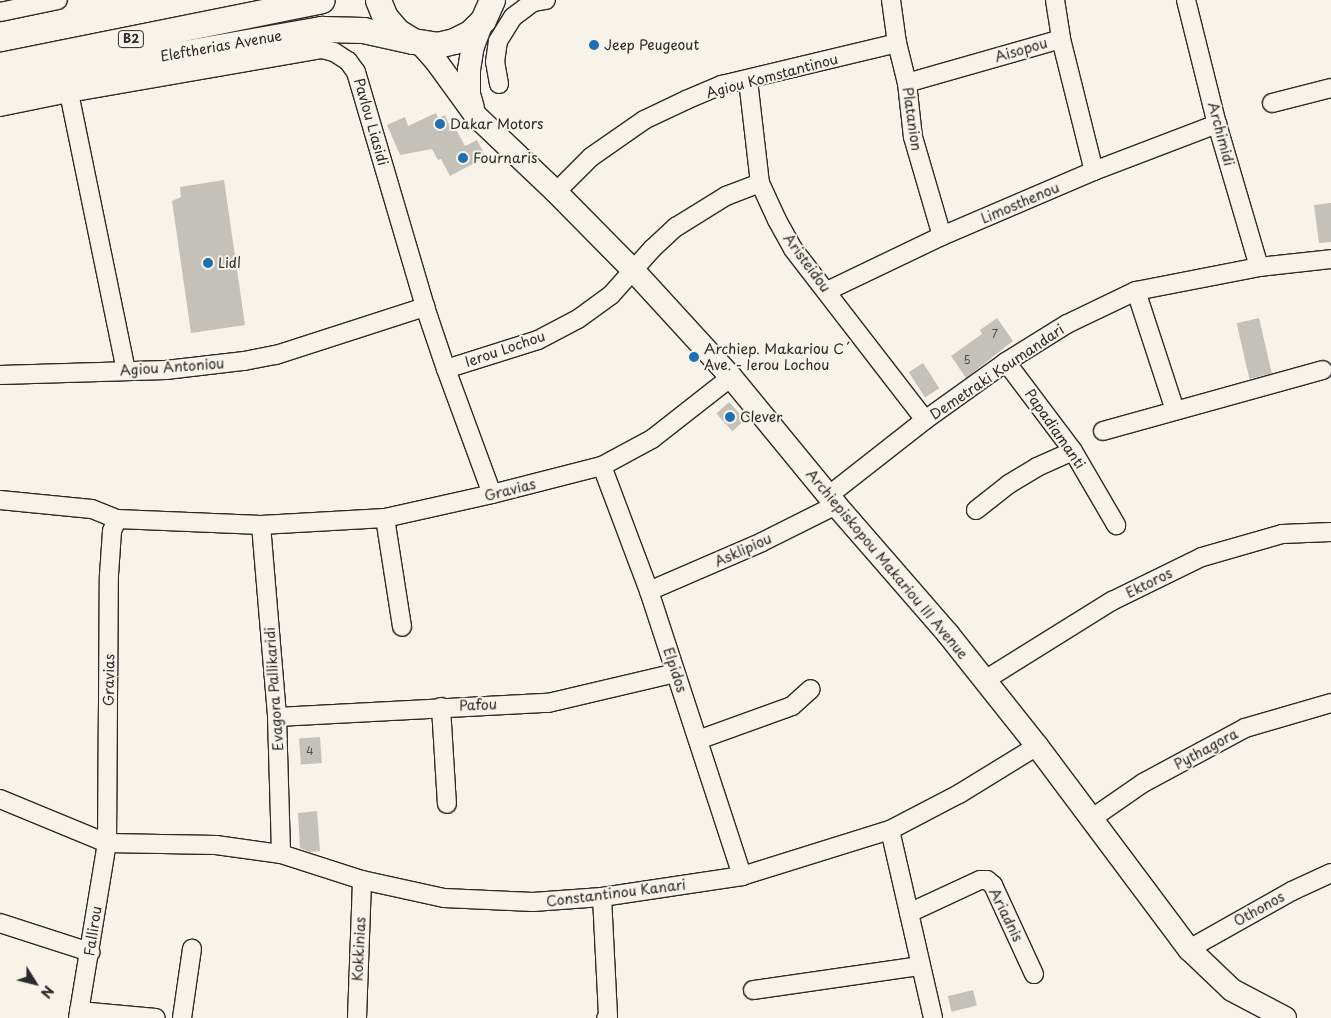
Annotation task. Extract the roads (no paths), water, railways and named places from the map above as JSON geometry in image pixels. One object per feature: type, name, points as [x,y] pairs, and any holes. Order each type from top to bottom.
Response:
[{"type":"highway","name":"Eleftherias Avenue","points":[[0,65],[322,0]]},
{"type":"highway","points":[[378,0],[391,24],[416,41]]},
{"type":"highway","name":"B2","points":[[416,41],[436,45],[454,41],[470,33],[491,7]]},
{"type":"highway","name":"Eleftherias Avenue","points":[[0,88],[60,75],[322,29],[363,30],[416,41]]},
{"type":"main road","points":[[476,116],[469,94],[469,70],[473,46],[491,7]]},
{"type":"main road","name":"Archiepiskopou Makariou III Avenue","points":[[416,41],[441,67],[476,116],[556,192],[633,270],[731,377],[832,500],[948,634],[985,680],[1037,746],[1189,949],[1232,990],[1285,1018]]},
{"type":"street","points":[[0,12],[58,0]]},
{"type":"street","points":[[499,84],[495,62],[498,41],[513,17],[534,2],[546,0]]},
{"type":"street","name":"Platanion","points":[[891,0],[897,43],[907,83],[913,137],[942,236]]},
{"type":"street","points":[[1055,0],[1061,39]]},
{"type":"street","name":"Archimidi","points":[[1186,0],[1217,124],[1259,267]]},
{"type":"street","name":"Aisopou","points":[[907,83],[1061,39],[1094,171]]},
{"type":"street","name":"Agiou Komstantinou","points":[[556,192],[591,157],[644,120],[686,100],[722,85],[897,43]]},
{"type":"street","name":"Pavlou Liasidi","points":[[0,106],[280,55],[322,50],[334,52],[348,61],[356,72],[425,307],[492,494]]},
{"type":"street","name":"Aristeidou","points":[[748,80],[760,183],[793,249],[925,420]]},
{"type":"street","points":[[1272,103],[1331,88]]},
{"type":"street","points":[[69,93],[126,370]]},
{"type":"street","name":"Limosthenou","points":[[827,291],[942,236],[1094,171],[1217,124]]},
{"type":"street","name":"Ierou Lochou","points":[[446,369],[538,340],[578,319],[611,295],[676,227],[726,196],[760,183]]},
{"type":"street","name":"Demetraki Koumandari","points":[[832,500],[925,420],[1006,362],[1067,324],[1136,291],[1259,267],[1331,259]]},
{"type":"street","points":[[1136,291],[1175,410]]},
{"type":"street","name":"Agiou Antoniou","points":[[0,375],[203,368],[276,355],[425,307]]},
{"type":"street","name":"Papadiamanti","points":[[1006,362],[1073,451],[1116,524]]},
{"type":"street","points":[[1103,431],[1323,370]]},
{"type":"street","name":"Gravias","points":[[0,500],[92,509],[117,519],[260,525],[385,518],[492,494],[602,466],[652,440],[731,377]]},
{"type":"street","points":[[976,510],[1009,484],[1037,466],[1073,451]]},
{"type":"street","name":"Elpidos","points":[[602,466],[649,591],[742,876]]},
{"type":"street","name":"Asklipiou","points":[[649,591],[762,542],[832,500]]},
{"type":"street","points":[[385,518],[402,627]]},
{"type":"street","name":"Gravias","points":[[107,843],[109,575],[112,531],[117,519]]},
{"type":"street","name":"Evagora Pallikaridi","points":[[260,525],[277,717],[281,854]]},
{"type":"street","name":"Ektoros","points":[[985,680],[1112,600],[1202,557],[1282,534],[1331,532]]},
{"type":"street","name":"Pafou","points":[[277,717],[548,702],[676,673]]},
{"type":"street","points":[[698,740],[792,706],[811,689]]},
{"type":"street","points":[[440,707],[447,804]]},
{"type":"street","name":"Pythagora","points":[[1091,819],[1143,783],[1245,728],[1330,708]]},
{"type":"street","name":"Constantinou Kanari","points":[[0,799],[107,843],[216,845],[281,854],[362,880],[444,898],[533,902],[602,897],[742,876],[890,830],[959,794],[1037,746]]},
{"type":"street","points":[[890,830],[933,1018]]},
{"type":"street","name":"Fallirou","points":[[79,1015],[107,843]]},
{"type":"street","name":"Othonos","points":[[1189,949],[1292,891],[1331,873]]},
{"type":"street","name":"Kokkinias","points":[[357,1018],[362,880]]},
{"type":"street","name":"Ariadnis","points":[[908,913],[980,880],[987,880],[993,885],[1034,974]]},
{"type":"street","points":[[602,897],[607,1018]]},
{"type":"street","points":[[0,923],[90,952]]},
{"type":"street","points":[[182,1018],[192,949]]},
{"type":"street","points":[[753,990],[920,966]]},
{"type":"street","points":[[79,1015],[156,1018]]},
{"type":"place","name":"Jeep Peugeout","points":[[594,45]]},
{"type":"place","name":"Dakar Motors","points":[[440,124]]},
{"type":"place","name":"Fournaris","points":[[463,158]]},
{"type":"place","name":"Lidl","points":[[208,263]]},
{"type":"place","name":"Archiep. Makariou C´ Ave. - Ierou Lochou","points":[[694,357]]},
{"type":"place","name":"Clever","points":[[730,417]]}]
